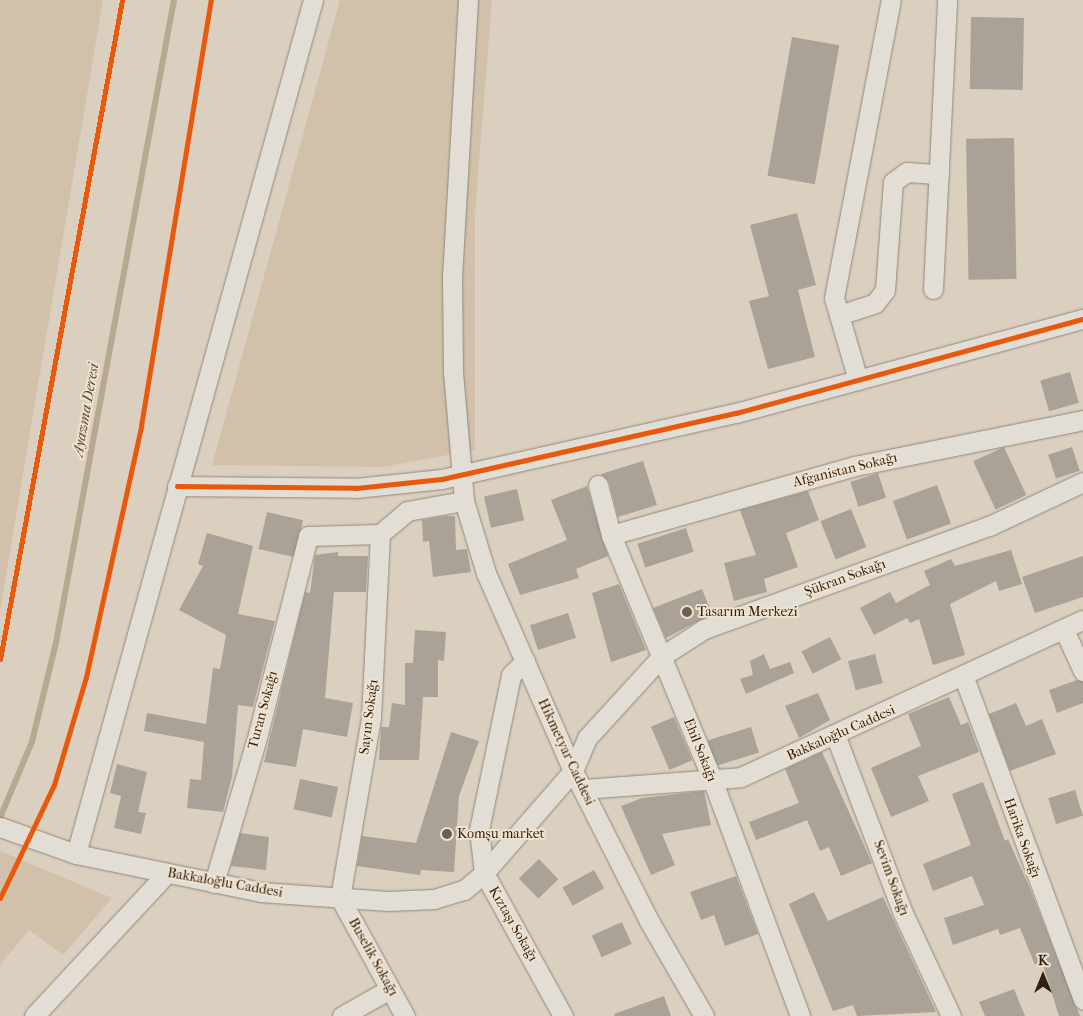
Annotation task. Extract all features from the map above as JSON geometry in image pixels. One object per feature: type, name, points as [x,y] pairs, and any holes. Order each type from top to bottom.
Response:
[{"type":"street","points":[[76,854],[313,0]]},
{"type":"street","name":"Hikmetyar Caddesi","points":[[468,0],[452,276],[460,475],[464,501],[486,573],[573,771],[649,922],[704,1016]]},
{"type":"street","points":[[858,380],[834,298],[892,0]]},
{"type":"street","points":[[933,289],[947,0]]},
{"type":"street","points":[[839,316],[875,303],[885,290],[893,182],[907,172],[939,174]]},
{"type":"street","points":[[177,486],[356,488],[460,475],[626,440],[1083,319]]},
{"type":"street","name":"Afganistan Sokağı","points":[[612,535],[856,466],[1083,420]]},
{"type":"street","name":"Şükran Sokağı","points":[[573,771],[587,738],[662,656],[704,629],[989,526],[1083,482]]},
{"type":"street","name":"Ehil Sokağı","points":[[598,485],[612,535],[712,779],[800,1016]]},
{"type":"street","points":[[380,534],[407,511],[464,501]]},
{"type":"street","name":"Turan Sokağı","points":[[214,883],[258,734],[308,536],[380,534]]},
{"type":"street","name":"Sayın Sokağı","points":[[340,898],[371,718],[380,534]]},
{"type":"street","name":"Bakkaloğlu Caddesi","points":[[582,789],[741,777],[836,737],[963,675],[1065,632],[1083,620]]},
{"type":"street","points":[[1065,632],[1083,671]]},
{"type":"street","points":[[484,873],[479,830],[510,675],[525,661]]},
{"type":"street","name":"Harika Sokağı","points":[[963,675],[1083,1000]]},
{"type":"street","name":"Sevim Sokağı","points":[[836,737],[903,913],[951,1016]]},
{"type":"street","name":"Kıztaşı Sokağı","points":[[563,1016],[484,873],[573,771]]},
{"type":"street","name":"Bakkaloğlu Caddesi","points":[[0,827],[23,837],[76,854],[261,892],[340,898],[434,899],[464,890],[484,873]]},
{"type":"street","points":[[34,1016],[167,873]]},
{"type":"street","name":"Buselik Sokağı","points":[[340,898],[405,1016]]},
{"type":"street","points":[[342,1016],[390,989]]},
{"type":"shaded area","points":[[0,0],[103,0],[0,611]]},
{"type":"shaded area","points":[[340,0],[492,0],[475,214],[475,450],[383,467],[212,465]]},
{"type":"shaded area","points":[[0,851],[112,898],[63,955],[29,930],[0,965]]},
{"type":"building","points":[[971,17],[1024,18],[1023,90],[970,89]]},
{"type":"building","points":[[792,37],[839,45],[815,184],[768,176]]},
{"type":"building","points":[[1014,138],[1016,279],[968,280],[966,139]]},
{"type":"building","points":[[797,213],[816,285],[798,290],[815,357],[768,369],[749,301],[769,296],[750,225]]},
{"type":"building","points":[[1070,372],[1079,403],[1049,411],[1040,381]]},
{"type":"building","points":[[1004,447],[1026,495],[996,509],[973,461]]},
{"type":"building","points":[[1072,447],[1080,471],[1056,479],[1048,455]]},
{"type":"building","points":[[643,461],[657,505],[618,517],[609,482],[601,474]]},
{"type":"building","points":[[878,473],[886,498],[858,507],[850,482]]},
{"type":"building","points":[[937,485],[951,524],[907,540],[893,501]]},
{"type":"building","points":[[587,486],[608,556],[576,569],[579,578],[520,595],[508,564],[567,540],[551,500]]},
{"type":"building","points":[[517,489],[524,520],[491,528],[484,497]]},
{"type":"building","points":[[808,491],[819,520],[786,533],[798,567],[764,579],[767,592],[734,601],[724,563],[756,555],[740,510]]},
{"type":"building","points":[[851,509],[866,547],[836,559],[820,521]]},
{"type":"building","points":[[267,512],[303,520],[295,557],[258,549]]},
{"type":"building","points":[[455,516],[456,550],[467,549],[471,572],[433,577],[429,541],[423,542],[422,520]]},
{"type":"building","points":[[686,528],[694,552],[645,568],[637,544]]},
{"type":"building","points":[[207,533],[253,546],[238,614],[275,621],[253,707],[238,705],[232,777],[223,812],[187,808],[190,779],[201,780],[204,742],[144,731],[147,713],[206,724],[213,668],[220,669],[226,635],[179,610],[203,566],[198,564]]},
{"type":"building","points":[[1011,550],[1022,584],[999,591],[996,581],[950,604],[965,655],[933,665],[919,619],[910,623],[907,618],[874,635],[860,608],[890,592],[896,603],[930,585],[924,571],[951,559],[955,566]]},
{"type":"building","points":[[338,552],[338,556],[368,556],[366,592],[334,592],[325,698],[353,703],[347,737],[303,729],[296,767],[264,762],[305,592],[310,593],[315,555]]},
{"type":"building","points":[[1083,556],[1083,597],[1035,613],[1022,577]]},
{"type":"building","points":[[619,584],[646,650],[611,662],[592,593]]},
{"type":"building","name":"Tasarım Merkezi","points":[[702,589],[712,614],[666,638],[653,608]]},
{"type":"building","points":[[568,613],[576,638],[538,650],[530,625]]},
{"type":"building","points":[[415,630],[446,632],[444,661],[438,660],[438,697],[423,697],[419,760],[379,760],[381,727],[389,727],[392,703],[405,705],[405,663],[413,663]]},
{"type":"building","points":[[830,637],[841,659],[813,674],[801,652]]},
{"type":"building","points":[[764,654],[770,669],[790,662],[794,673],[746,694],[740,679],[753,675],[750,661]]},
{"type":"building","points":[[875,654],[883,683],[856,690],[848,661]]},
{"type":"building","points":[[1077,680],[1083,682],[1083,703],[1057,713],[1049,690]]},
{"type":"building","points":[[818,693],[830,720],[799,738],[785,706]]},
{"type":"building","points":[[949,697],[961,725],[968,722],[979,752],[918,776],[929,801],[891,817],[871,768],[921,746],[908,714]]},
{"type":"building","points":[[1016,703],[1026,726],[1042,719],[1056,754],[1010,771],[989,714]]},
{"type":"building","points":[[674,717],[692,760],[669,770],[651,727]]},
{"type":"building","points":[[751,727],[759,753],[716,766],[708,740]]},
{"type":"building","points":[[451,732],[479,741],[459,796],[454,872],[421,870],[420,875],[357,866],[362,836],[416,843]]},
{"type":"building","points":[[822,752],[872,863],[841,876],[829,847],[820,851],[807,820],[756,840],[749,822],[799,803],[785,769]]},
{"type":"building","points":[[117,764],[147,772],[138,812],[146,813],[141,834],[114,828],[121,796],[110,793]]},
{"type":"building","points":[[300,779],[338,787],[332,817],[294,809]]},
{"type":"building","points":[[983,782],[1005,841],[1008,839],[1029,886],[1080,1016],[1059,1016],[1042,962],[1035,965],[1020,928],[1000,935],[998,929],[953,945],[944,918],[984,905],[972,876],[933,891],[923,864],[971,845],[952,794]]},
{"type":"building","points":[[1075,790],[1083,816],[1056,824],[1048,798]]},
{"type":"building","points":[[704,791],[711,825],[662,834],[675,865],[651,875],[621,806],[642,798]]},
{"type":"building","points":[[240,833],[269,837],[266,870],[231,866]]},
{"type":"building","points":[[539,859],[558,879],[538,899],[519,878]]},
{"type":"building","points":[[594,870],[604,888],[573,906],[563,887]]},
{"type":"building","points":[[736,876],[758,934],[725,946],[714,915],[701,920],[690,892]]},
{"type":"building","points":[[814,892],[828,921],[883,897],[936,1012],[857,1016],[853,1005],[833,1011],[789,904]]},
{"type":"building","points":[[622,922],[632,944],[602,957],[592,935]]},
{"type":"building","points":[[1014,989],[1025,1016],[985,1016],[979,1002]]},
{"type":"building","points":[[664,996],[671,1016],[615,1016],[614,1014]]},
{"type":"waterway","name":"Ayazma Deresi","points":[[0,818],[32,742],[56,643],[174,0]]},
{"type":"cycle path","points":[[0,659],[122,0]]},
{"type":"cycle path","points":[[0,898],[54,785],[86,677],[141,426],[211,0]]},
{"type":"cycle path","points":[[177,486],[356,488],[442,479],[736,413],[1083,319]]},
{"type":"place","name":"Tasarım Merkezi","points":[[687,612]]},
{"type":"place","name":"Komşu market","points":[[447,834]]}]
